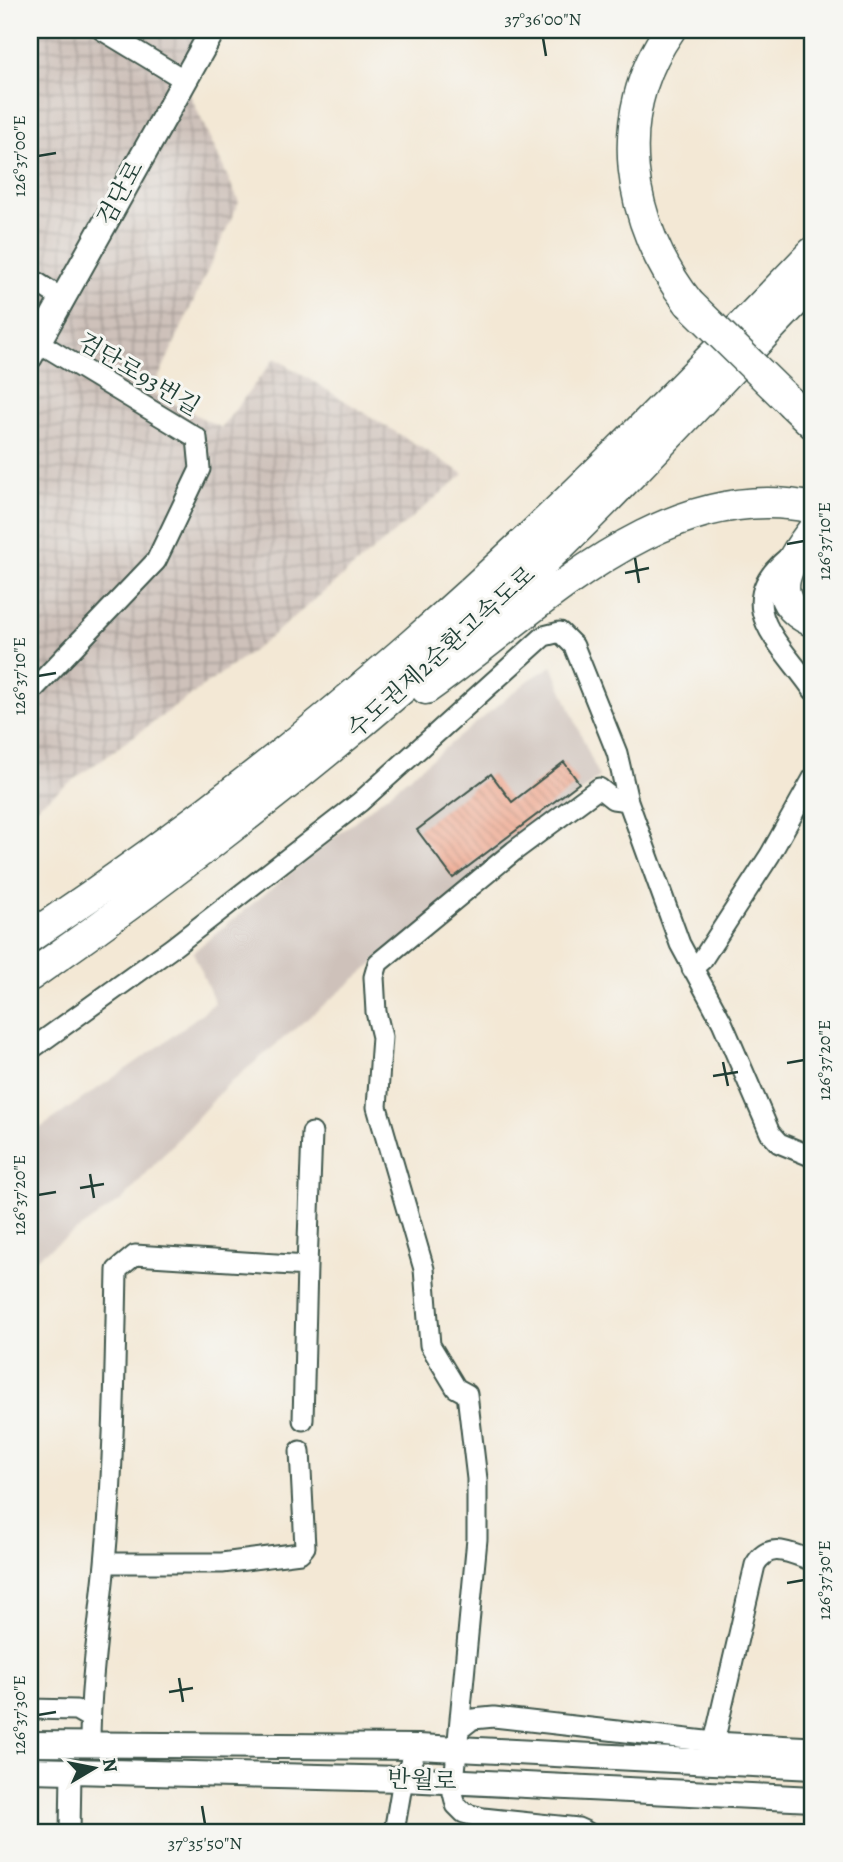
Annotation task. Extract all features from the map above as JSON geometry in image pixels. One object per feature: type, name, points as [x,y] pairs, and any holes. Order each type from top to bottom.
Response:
[{"type":"highway","points":[[670,30],[645,73],[637,97],[632,150],[637,197],[653,246],[673,282],[696,298],[803,399],[813,424]]},
{"type":"highway","points":[[693,30],[681,42],[657,84],[649,111],[647,150],[651,187],[667,237],[696,298]]},
{"type":"highway","name":"수도권제2순환고속도로","points":[[30,976],[170,875],[334,748],[547,558],[810,263]]},
{"type":"highway","name":"수도권제2순환고속도로","points":[[30,937],[166,842],[413,644],[607,463],[810,263]]},
{"type":"highway","points":[[334,748],[462,664],[563,585],[626,544],[690,516],[726,508],[772,503],[808,529],[787,569],[784,586],[786,600],[794,611],[813,622]]},
{"type":"main road","name":"검단로","points":[[34,350],[183,79],[213,30]]},
{"type":"main road","name":"반월로","points":[[30,1744],[418,1746],[459,1739],[813,1767]]},
{"type":"main road","name":"반월로","points":[[30,1770],[403,1779],[813,1799]]},
{"type":"street","points":[[102,30],[183,79]]},
{"type":"street","points":[[30,278],[61,298]]},
{"type":"street","name":"검단로93번길","points":[[30,693],[156,561],[200,469],[197,438],[34,350]]},
{"type":"street","points":[[808,529],[770,572],[762,587],[760,600],[767,628],[813,690]]},
{"type":"street","points":[[30,1050],[172,948],[350,810],[544,636],[560,632],[574,646],[617,753],[628,802],[692,969],[722,1022],[770,1133],[779,1143],[813,1157]]},
{"type":"street","points":[[692,969],[702,960],[762,867],[813,778]]},
{"type":"street","points":[[587,1832],[483,1818],[464,1813],[456,1805],[454,1782],[477,1539],[477,1479],[467,1394],[456,1388],[430,1345],[424,1269],[377,1107],[382,1037],[376,1012],[374,977],[378,963],[514,851],[599,788],[613,799],[628,802]]},
{"type":"street","points":[[303,1420],[312,1133]]},
{"type":"street","points":[[90,1744],[114,1419],[117,1270],[135,1255],[306,1266]]},
{"type":"street","points":[[105,1563],[222,1563],[300,1553],[305,1547],[300,1451]]},
{"type":"street","points":[[714,1742],[755,1565],[762,1552],[771,1549],[813,1561]]},
{"type":"street","points":[[30,1709],[76,1710],[90,1718]]},
{"type":"street","points":[[459,1739],[474,1719],[494,1717],[714,1742],[813,1747]]},
{"type":"street","points":[[395,1830],[403,1779],[418,1746]]},
{"type":"street","points":[[70,1832],[71,1771]]},
{"type":"shaded area","points":[[30,30],[215,30],[183,79],[239,202],[152,392],[221,428],[275,358],[464,474],[262,644],[30,811]]},
{"type":"shaded area","points":[[552,666],[599,777],[226,1086],[123,1199],[30,1262],[30,1135],[161,1045],[215,1003],[193,952],[529,680]]},
{"type":"building","points":[[564,762],[579,783],[453,878],[417,830],[491,774],[512,802]]}]
